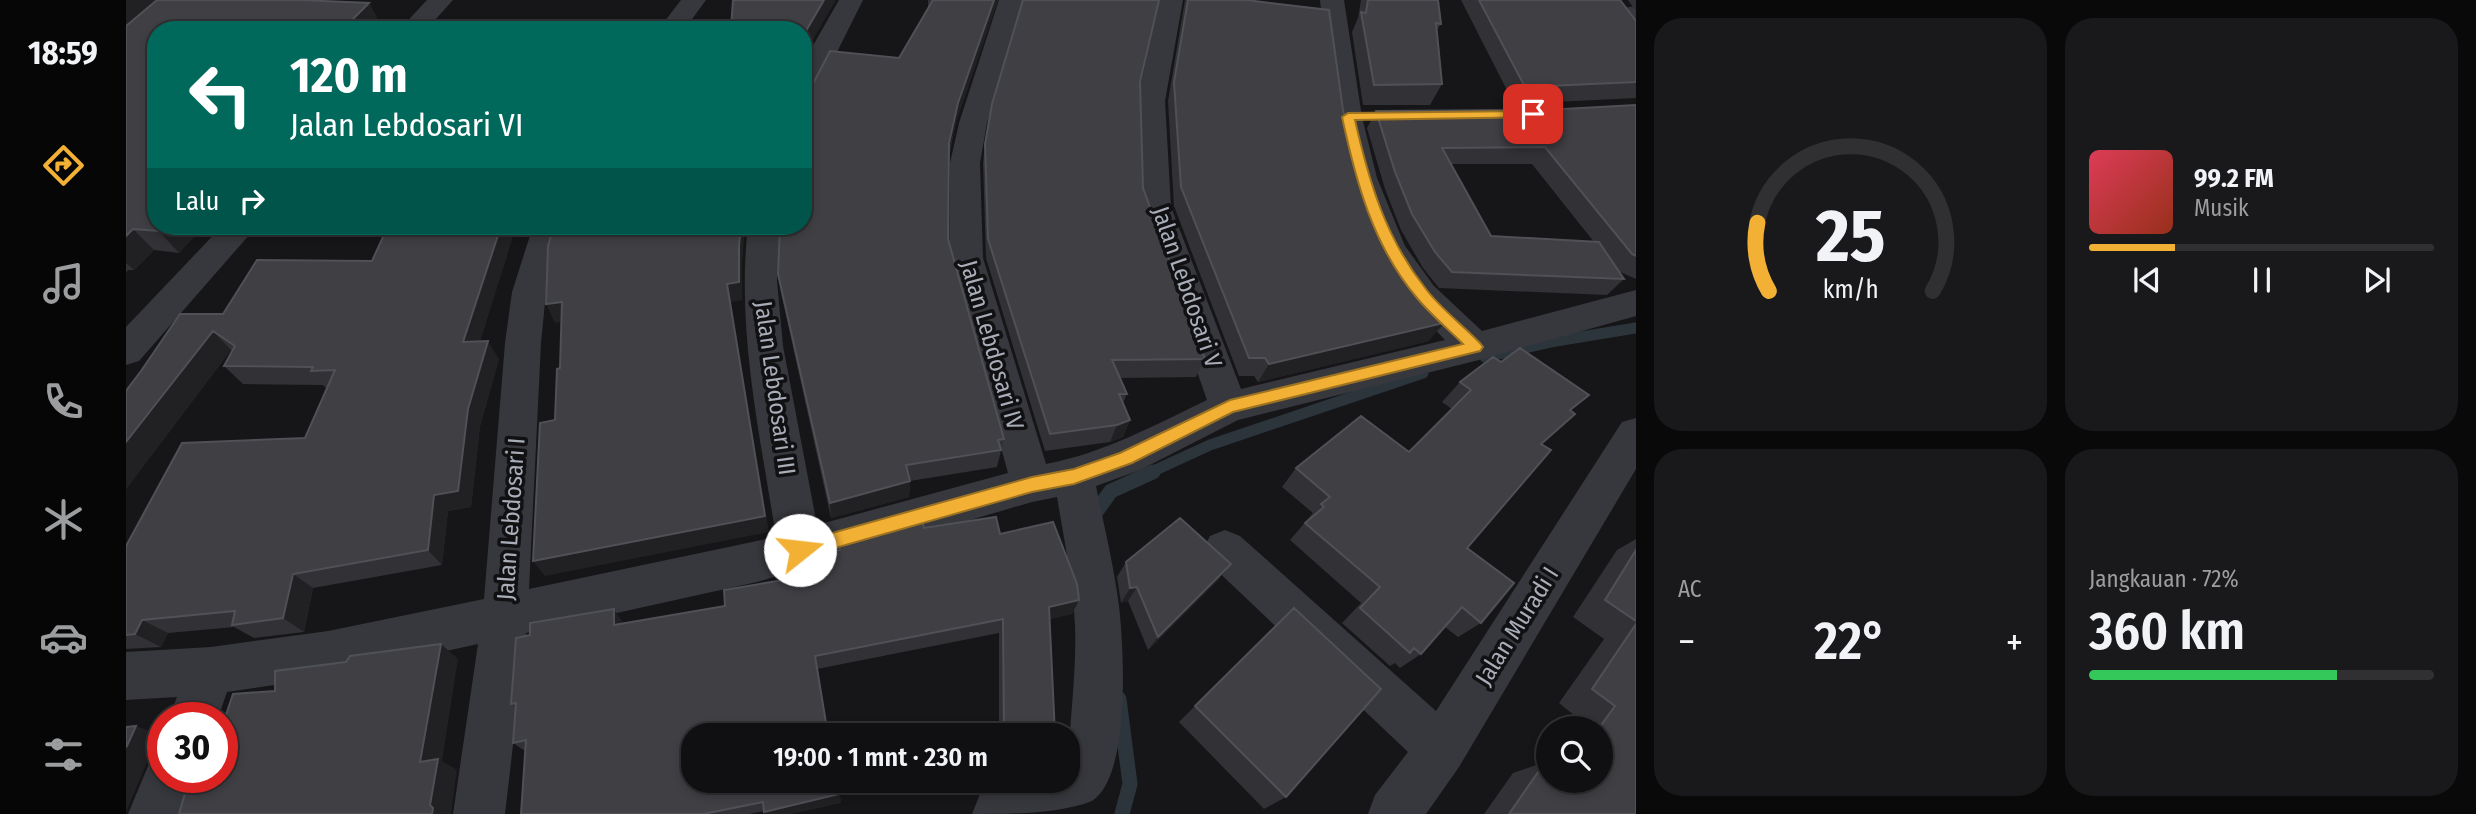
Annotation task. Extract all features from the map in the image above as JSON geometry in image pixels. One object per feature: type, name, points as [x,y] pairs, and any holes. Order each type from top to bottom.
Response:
[{"type":"street","points":[[421,21],[441,0]]},
{"type":"street","points":[[678,21],[694,0]]},
{"type":"street","points":[[812,72],[851,0]]},
{"type":"street","name":"Jalan Lebdosari IV","points":[[995,813],[1041,798],[1080,779],[1090,764],[1096,743],[1098,624],[1053,480],[966,258],[965,163],[973,123],[1011,0]]},
{"type":"street","name":"Jalan Lebdosari V","points":[[1171,0],[1151,102],[1155,207],[1230,407]]},
{"type":"street","points":[[1332,0],[1362,117],[1362,178],[1390,249],[1422,295],[1475,347]]},
{"type":"street","points":[[126,351],[233,235]]},
{"type":"street","name":"Jalan Lebdosari I","points":[[479,814],[505,616],[523,342],[529,292],[546,235]]},
{"type":"street","name":"Jalan Lebdosari III","points":[[763,235],[760,281],[765,346],[800,550]]},
{"type":"street","points":[[126,676],[211,671],[328,654],[757,562],[1126,458],[1230,407],[1475,347],[1636,303]]},
{"type":"street","name":"Jalan Muradi I","points":[[1394,814],[1441,749],[1636,434]]},
{"type":"street","points":[[1225,550],[1441,749]]},
{"type":"street","points":[[199,702],[211,671]]},
{"type":"street","points":[[154,814],[163,793]]},
{"type":"building","points":[[157,0],[369,3],[351,21],[147,21],[147,230],[133,229],[126,236],[126,26]]},
{"type":"building","points":[[733,0],[824,0],[812,21],[732,21]]},
{"type":"building","points":[[933,0],[994,0],[958,103],[949,143],[948,239],[1004,439],[998,440],[1001,450],[906,465],[910,481],[830,503],[778,274],[780,235],[812,235],[812,83],[830,51],[899,58]]},
{"type":"building","points":[[1023,0],[1159,0],[1140,82],[1143,188],[1205,359],[1112,360],[1127,394],[1119,394],[1130,420],[1117,425],[1050,434],[988,239],[985,144],[992,104]]},
{"type":"building","points":[[1188,0],[1246,0],[1329,10],[1343,110],[1359,175],[1385,234],[1407,267],[1397,266],[1444,323],[1269,364],[1265,358],[1249,358],[1181,187],[1174,82]]},
{"type":"building","points":[[1368,0],[1438,0],[1441,24],[1436,23],[1442,84],[1374,85],[1361,12],[1366,13]]},
{"type":"building","points":[[1479,0],[1620,0],[1636,21],[1636,82],[1525,87]]},
{"type":"building","points":[[1636,105],[1636,256],[1545,147],[1442,148],[1491,236],[1599,242],[1624,279],[1452,272],[1435,252],[1412,214],[1395,172],[1376,111],[1545,110]]},
{"type":"building","points":[[384,235],[498,235],[463,342],[488,341],[468,409],[458,491],[434,495],[428,550],[293,574],[283,618],[232,625],[235,611],[142,620],[135,634],[126,635],[126,546],[182,443],[305,438],[335,370],[311,371],[313,367],[224,366],[235,346],[213,331],[126,442],[126,391],[180,314],[223,314],[257,260],[372,261]]},
{"type":"building","points":[[551,235],[740,235],[739,282],[727,284],[765,516],[533,561],[540,423],[555,420],[557,369],[560,368],[562,302],[546,304],[548,246]]},
{"type":"building","points":[[1520,348],[1589,395],[1570,410],[1575,414],[1541,444],[1551,450],[1467,548],[1514,583],[1481,623],[1462,607],[1421,654],[1414,648],[1410,653],[1360,608],[1380,587],[1305,523],[1324,507],[1321,504],[1330,497],[1296,468],[1361,416],[1409,452],[1471,390],[1460,382],[1493,357],[1501,362]]},
{"type":"building","points":[[996,517],[1000,534],[1053,522],[1077,584],[1079,600],[1049,607],[1054,723],[1004,723],[1003,619],[815,656],[826,723],[681,723],[681,793],[839,794],[764,812],[763,802],[703,814],[521,814],[526,740],[513,743],[516,703],[511,704],[516,638],[530,635],[530,623],[614,609],[614,625],[725,606],[724,590],[795,578],[792,560],[840,550],[839,545],[922,521],[924,528]]},
{"type":"building","points":[[1180,518],[1231,564],[1158,637],[1137,587],[1130,588],[1126,562]]},
{"type":"building","points":[[1636,550],[1636,621],[1605,600]]},
{"type":"building","points":[[1294,608],[1381,689],[1286,797],[1195,706]]},
{"type":"building","points":[[1636,624],[1636,814],[1509,814],[1536,775],[1536,793],[1613,793],[1613,716],[1608,716],[1615,706],[1592,689]]},
{"type":"building","points":[[441,644],[420,762],[438,759],[430,805],[433,808],[432,814],[179,814],[185,793],[238,793],[238,702],[230,702],[233,694],[275,691],[275,671],[346,662],[350,656]]},
{"type":"building","points":[[136,726],[127,746],[126,747],[126,727]]},
{"type":"waterway","points":[[1485,357],[1556,341],[1636,328]]},
{"type":"waterway","points":[[1149,473],[1210,445],[1423,373]]},
{"type":"waterway","points":[[1094,521],[1093,516],[1111,491],[1153,472]]},
{"type":"waterway","points":[[1119,699],[1130,784],[1122,814]]},
{"type":"route","points":[[800,550],[1032,484],[1074,477],[1126,458],[1230,407],[1475,347],[1422,295],[1390,249],[1362,178],[1348,117],[1533,114]]}]
